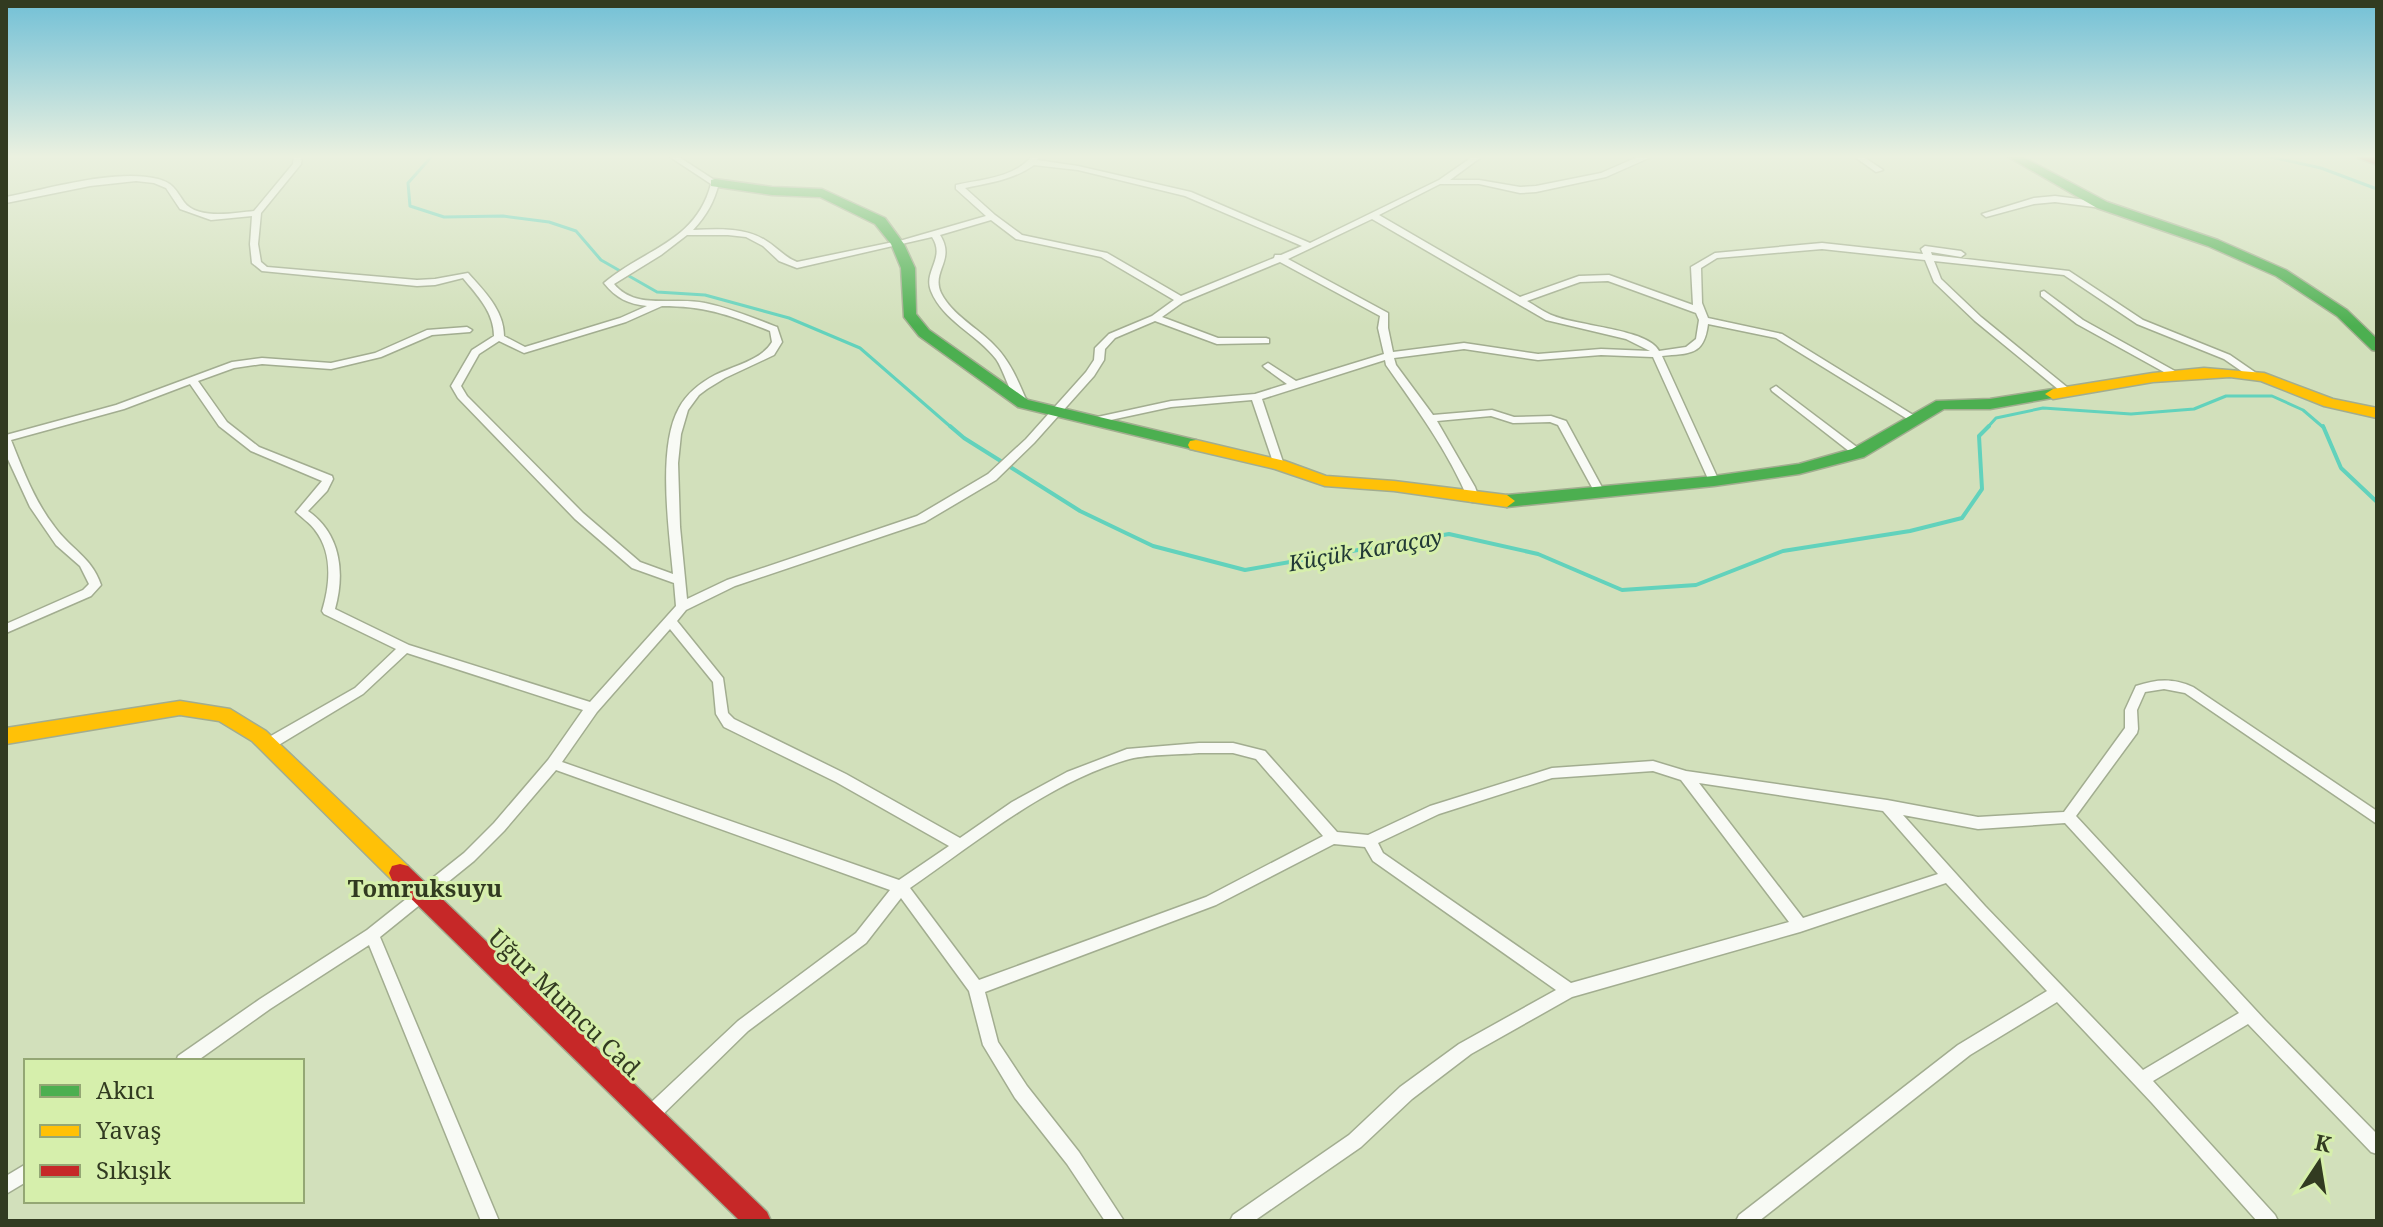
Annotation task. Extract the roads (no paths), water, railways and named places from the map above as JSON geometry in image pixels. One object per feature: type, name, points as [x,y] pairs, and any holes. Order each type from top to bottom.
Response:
[{"type":"street","points":[[198,212],[214,218],[257,213],[254,244],[257,263],[265,269],[417,283],[465,275],[486,299],[500,327],[499,337]]},
{"type":"street","points":[[682,607],[671,452],[678,419],[693,394],[771,353],[777,342],[774,329],[725,311],[698,303],[659,304],[619,295],[609,283],[688,233],[704,212]]},
{"type":"street","points":[[863,212],[880,221],[897,244],[908,268],[909,314],[924,333],[1023,404],[1279,465],[1325,481],[1394,486],[1505,501],[1714,481],[1799,469],[1858,453],[1941,404],[1990,404],[2177,375],[2254,375],[2284,383],[2329,403],[2356,406],[2377,413]]},
{"type":"street","points":[[987,212],[1019,237],[1104,255],[1180,300]]},
{"type":"street","points":[[1231,212],[1310,246]]},
{"type":"street","points":[[187,1059],[372,935],[489,837],[553,764],[592,708],[672,623],[682,607],[731,583],[776,566],[921,519],[992,477],[1030,441],[1053,411],[1090,374],[1099,360],[1100,348],[1112,336],[1155,318],[1180,300],[1310,246],[1381,212]]},
{"type":"street","points":[[1986,214],[1992,212]]},
{"type":"street","points":[[2123,212],[2216,244],[2296,280],[2330,303],[2377,347]]},
{"type":"street","points":[[1374,216],[1549,318],[1575,327],[1638,338],[1653,347],[1714,481]]},
{"type":"street","points":[[688,233],[725,232],[751,236],[766,244],[780,260],[797,265],[897,244],[992,217]]},
{"type":"street","points":[[935,234],[942,243],[943,252],[933,284],[937,295],[998,356],[1023,404]]},
{"type":"street","points":[[1092,421],[1171,404],[1256,397],[1391,355],[1464,346],[1538,357],[1601,352],[1655,354],[1689,350],[1701,340],[1702,316],[1697,303],[1696,267],[1715,256],[1822,246],[1929,259]]},
{"type":"street","points":[[2068,392],[1937,280],[1925,249],[2029,260],[2066,273],[2140,322],[2227,357],[2254,375]]},
{"type":"street","points":[[1278,257],[1385,315],[1383,328],[1391,365],[1430,418],[1470,487],[1473,498]]},
{"type":"street","points":[[1521,300],[1579,279],[1609,278],[1702,316],[1779,336],[1913,418]]},
{"type":"street","points":[[2044,294],[2080,322],[2177,375]]},
{"type":"street","points":[[499,337],[524,350],[623,320],[659,304]]},
{"type":"street","points":[[1155,318],[1217,341],[1266,341]]},
{"type":"street","points":[[6,629],[87,593],[95,585],[89,566],[61,544],[26,495],[6,440],[87,417],[232,365],[262,361],[331,366],[378,355],[430,332],[467,330]]},
{"type":"street","points":[[499,337],[475,352],[456,386],[463,398],[579,516],[636,565],[681,581]]},
{"type":"street","points":[[1268,366],[1293,384]]},
{"type":"street","points":[[192,379],[223,424],[255,449],[328,479],[324,489],[309,501],[302,512],[317,520],[331,544],[335,590],[328,611],[405,648],[592,708]]},
{"type":"street","points":[[1776,389],[1858,453]]},
{"type":"street","points":[[1256,397],[1279,465]]},
{"type":"street","points":[[1430,418],[1492,413],[1513,420],[1551,419],[1562,423],[1599,491]]},
{"type":"street","points":[[672,623],[719,681],[722,714],[729,723],[841,778],[959,844]]},
{"type":"street","points":[[267,745],[359,691],[405,648]]},
{"type":"street","points":[[2068,817],[2132,729],[2131,710],[2140,689],[2160,682],[2175,683],[2189,690],[2377,818]]},
{"type":"street","name":"Uğur Mumcu Cad.","points":[[6,736],[180,708],[209,709],[235,716],[758,1221]]},
{"type":"street","points":[[649,1116],[743,1026],[861,938],[901,887],[1017,806],[1072,776],[1127,754],[1233,748],[1260,755],[1333,838]]},
{"type":"street","points":[[553,764],[901,887],[976,988],[991,1045],[1021,1092],[1073,1158],[1115,1221]]},
{"type":"street","points":[[976,988],[1211,901],[1333,838],[1369,841],[1435,810],[1552,773],[1653,766],[1686,776],[1978,823],[2068,817],[2147,899],[2250,1015],[2377,1146]]},
{"type":"street","points":[[1686,776],[1800,925]]},
{"type":"street","points":[[1887,806],[1947,877],[2141,1080],[2269,1221]]},
{"type":"street","points":[[1369,841],[1378,857],[1569,991]]},
{"type":"street","points":[[1239,1221],[1355,1141],[1406,1093],[1465,1049],[1569,991],[1800,925],[1947,877]]},
{"type":"street","points":[[372,935],[490,1221]]},
{"type":"street","points":[[1745,1221],[1964,1050],[2056,994]]},
{"type":"street","points":[[2141,1080],[2250,1015]]},
{"type":"street","points":[[6,1186],[24,1173]]},
{"type":"waterway","name":"Küçük Karaçay","points":[[429,212],[444,217],[503,216],[549,222],[576,231],[601,260],[657,292],[705,295],[789,318],[860,348],[952,428]]},
{"type":"waterway","name":"Küçük Karaçay","points":[[1987,428],[1996,418],[2043,408],[2131,414],[2194,409],[2226,396],[2272,396],[2303,410],[2324,428]]},
{"type":"waterway","name":"Küçük Karaçay","points":[[950,426],[1080,511],[1153,546],[1245,570],[1449,534],[1538,554],[1622,590],[1696,585],[1783,551],[1910,531],[1962,518],[1982,489],[1979,436],[1987,428]]},
{"type":"waterway","name":"Küçük Karaçay","points":[[2324,428],[2341,468],[2377,502]]},
{"type":"district","name":"Tomruksuyu","points":[[425,887]]}]
